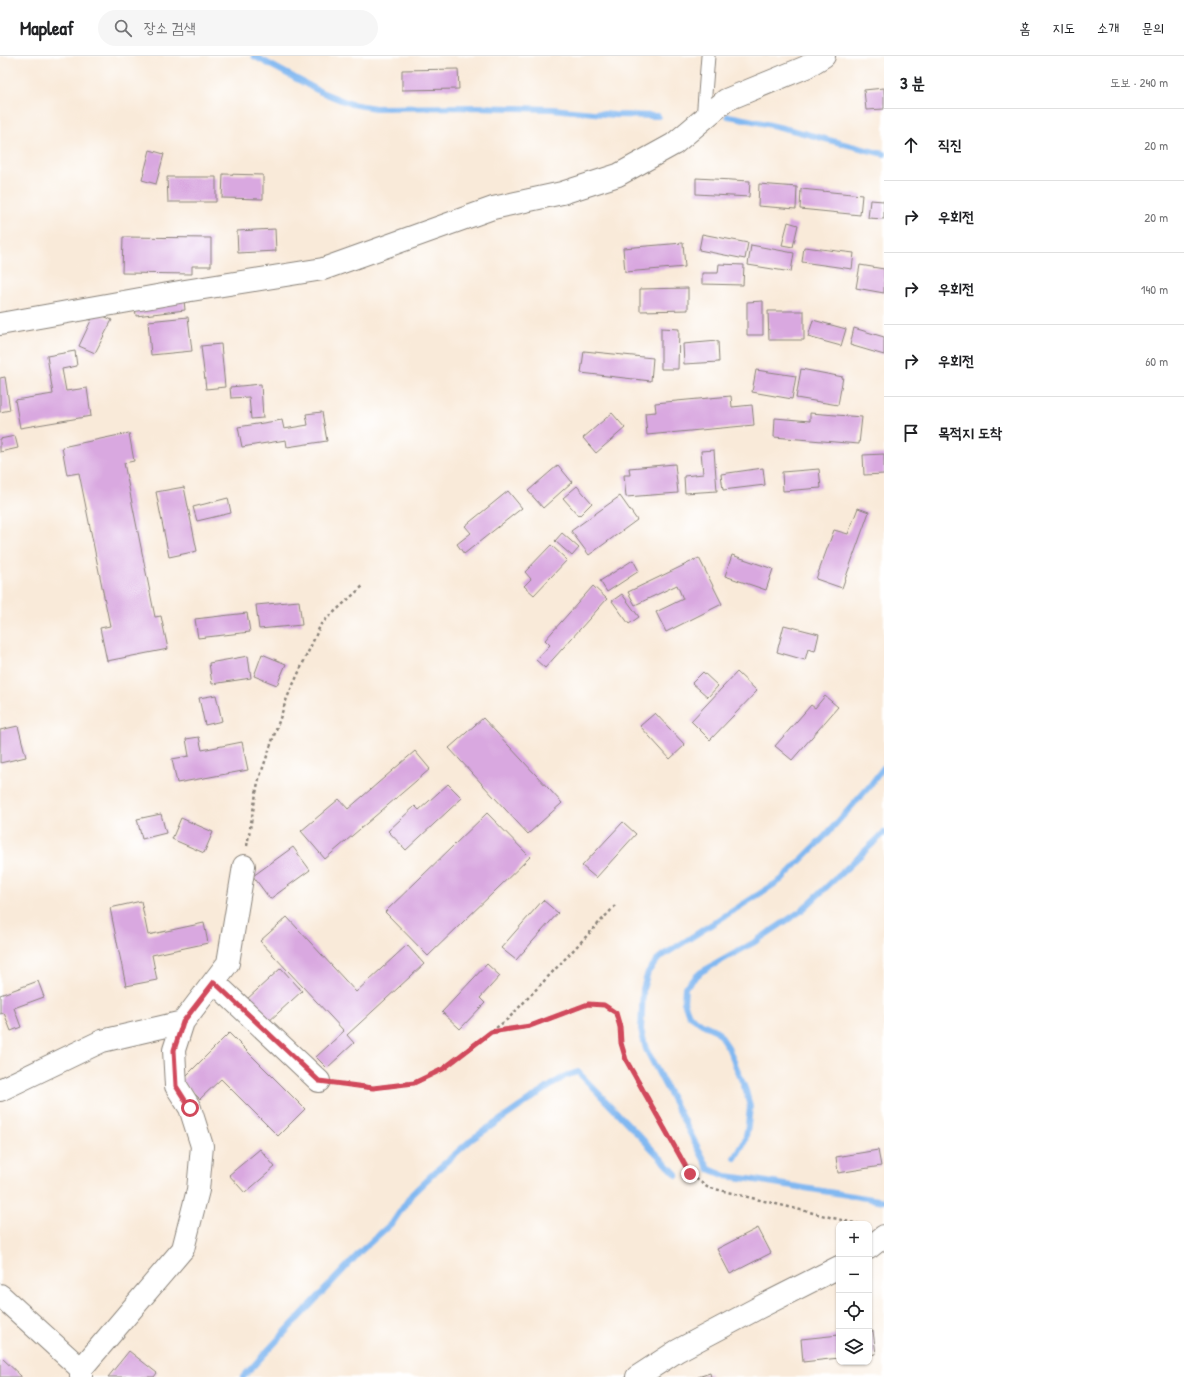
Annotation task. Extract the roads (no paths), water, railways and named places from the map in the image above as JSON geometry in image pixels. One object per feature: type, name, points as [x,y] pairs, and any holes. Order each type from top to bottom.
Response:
[{"type":"street","points":[[0,324],[185,291],[323,269],[493,208],[562,193],[618,175],[674,144],[726,100],[806,67],[824,56]]},
{"type":"street","points":[[0,1296],[81,1373],[183,1249],[198,1190],[202,1146],[190,1108],[176,1086],[174,1050],[183,1022],[228,963],[244,866]]},
{"type":"street","points":[[214,982],[319,1081]]},
{"type":"street","points":[[0,1090],[102,1041],[183,1022]]},
{"type":"street","points":[[872,1246],[884,1236]]},
{"type":"street","points":[[637,1377],[677,1351],[836,1269]]},
{"type":"lane","points":[[703,119],[708,56]]},
{"type":"waterway","points":[[254,56],[321,92],[351,104],[375,108],[476,107],[552,109],[614,115],[658,116]]},
{"type":"waterway","points":[[728,116],[767,124],[884,154]]},
{"type":"waterway","points":[[884,767],[868,788],[825,836],[781,880],[659,958],[648,972],[643,989],[641,1030],[646,1049],[709,1169],[726,1176],[884,1201]]},
{"type":"waterway","points":[[735,1158],[745,1141],[748,1125],[750,1107],[746,1091],[728,1047],[717,1031],[702,1024],[689,1015],[684,1002],[685,987],[701,972],[753,943],[801,911],[884,833]]},
{"type":"waterway","points":[[243,1377],[362,1250],[393,1222],[412,1194],[438,1169],[472,1139],[565,1076],[578,1072],[677,1175]]}]
